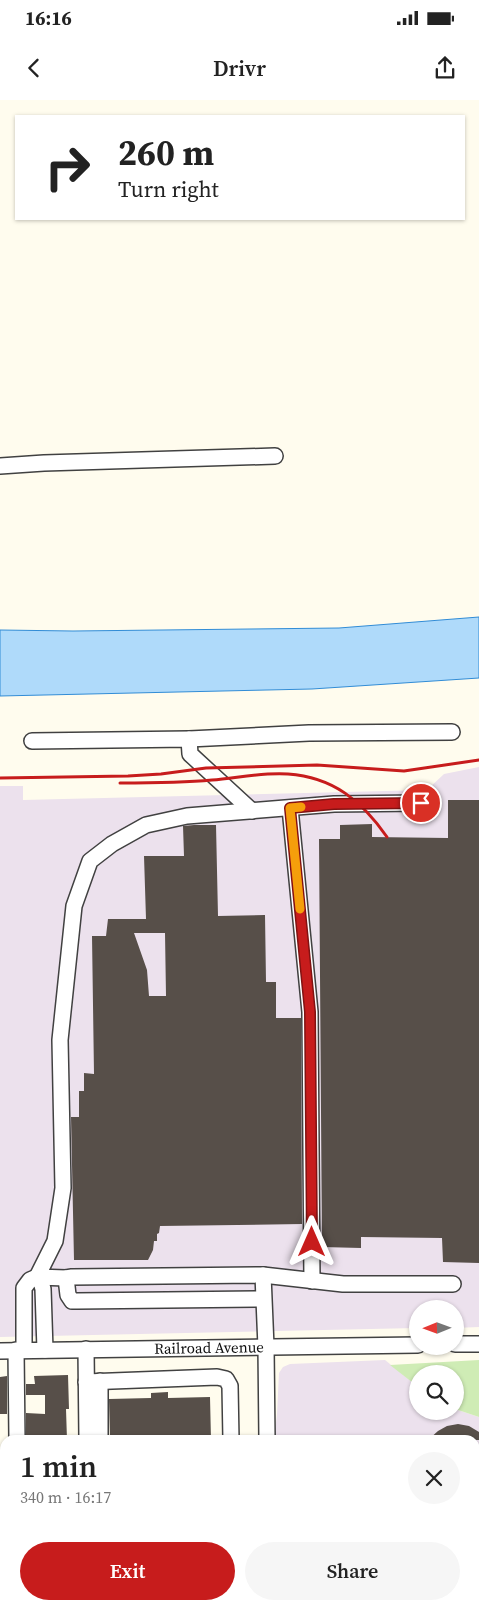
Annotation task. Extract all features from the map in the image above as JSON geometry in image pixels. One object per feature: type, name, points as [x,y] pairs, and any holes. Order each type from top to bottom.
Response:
[{"type":"street","points":[[0,466],[275,456]]},
{"type":"street","points":[[32,741],[189,739],[310,733],[452,732]]},
{"type":"street","points":[[189,739],[190,754],[252,811]]},
{"type":"street","points":[[37,1277],[55,1241],[63,1188],[60,1040],[74,906],[90,862],[112,844],[146,825],[187,816],[334,804],[421,803]]},
{"type":"street","points":[[290,808],[310,1012],[312,1281]]},
{"type":"street","points":[[263,1275],[267,1435]]},
{"type":"street","points":[[17,1435],[24,1288],[30,1280],[37,1277],[263,1275],[342,1284],[453,1284]]},
{"type":"street","points":[[37,1277],[43,1289],[45,1350]]},
{"type":"street","points":[[66,1278],[68,1295],[72,1301],[77,1302],[264,1300]]},
{"type":"street","points":[[464,1344],[479,1344]]},
{"type":"street","name":"Railroad Avenue","points":[[0,1350],[409,1345]]},
{"type":"street","points":[[86,1349],[93,1382],[99,1435]]},
{"type":"street","points":[[93,1382],[218,1377],[226,1379],[230,1386],[231,1435]]},
{"type":"street","points":[[87,1435],[93,1382]]},
{"type":"shaded area","points":[[479,767],[479,1327],[464,1328],[464,1300],[409,1300],[409,1328],[0,1337],[0,786],[23,786],[23,800],[427,790],[444,774]]},
{"type":"shaded area","points":[[385,1360],[409,1380],[409,1420],[464,1420],[464,1412],[479,1417],[479,1435],[275,1435],[279,1373],[283,1367],[290,1364]]},
{"type":"green space","points":[[479,1360],[479,1417],[464,1412],[464,1365],[409,1365],[409,1380],[390,1365]]},
{"type":"water","points":[[479,617],[479,678],[312,689],[0,696],[0,630],[339,628]]},
{"type":"building","points":[[448,800],[479,800],[479,1263],[443,1262],[442,1238],[361,1237],[361,1248],[322,1247],[319,839],[340,839],[340,825],[372,824],[372,837],[448,838]]},
{"type":"building","points":[[216,825],[218,916],[265,915],[266,982],[276,982],[276,1018],[301,1018],[302,1224],[160,1226],[157,1241],[154,1241],[153,1250],[148,1260],[74,1260],[71,1117],[79,1117],[79,1091],[84,1091],[84,1073],[94,1074],[92,936],[106,936],[108,919],[146,919],[144,856],[184,856],[183,826]],"holes":[[[134,933],[165,933],[166,996],[149,996],[147,970]]]},
{"type":"building","points":[[68,1375],[69,1409],[66,1409],[67,1435],[26,1435],[26,1413],[45,1414],[45,1395],[26,1395],[26,1384],[35,1384],[34,1376]]},
{"type":"building","points":[[7,1376],[7,1414],[0,1414],[0,1377]]},
{"type":"building","points":[[168,1392],[168,1398],[210,1397],[211,1435],[110,1435],[109,1399],[151,1398],[151,1393]]},
{"type":"building","points":[[458,1424],[469,1426],[479,1432],[479,1435],[434,1435],[447,1426]]},
{"type":"railway","points":[[0,778],[128,776],[206,768],[317,765],[404,771],[479,760]]},
{"type":"railway","points":[[120,783],[189,782],[269,774],[304,776],[319,780],[345,793],[367,812],[387,837]]},
{"type":"slow traffic","points":[[300,909],[290,808],[301,807]]},
{"type":"route","points":[[312,1242],[310,1012],[290,808],[334,804],[421,803]]}]
